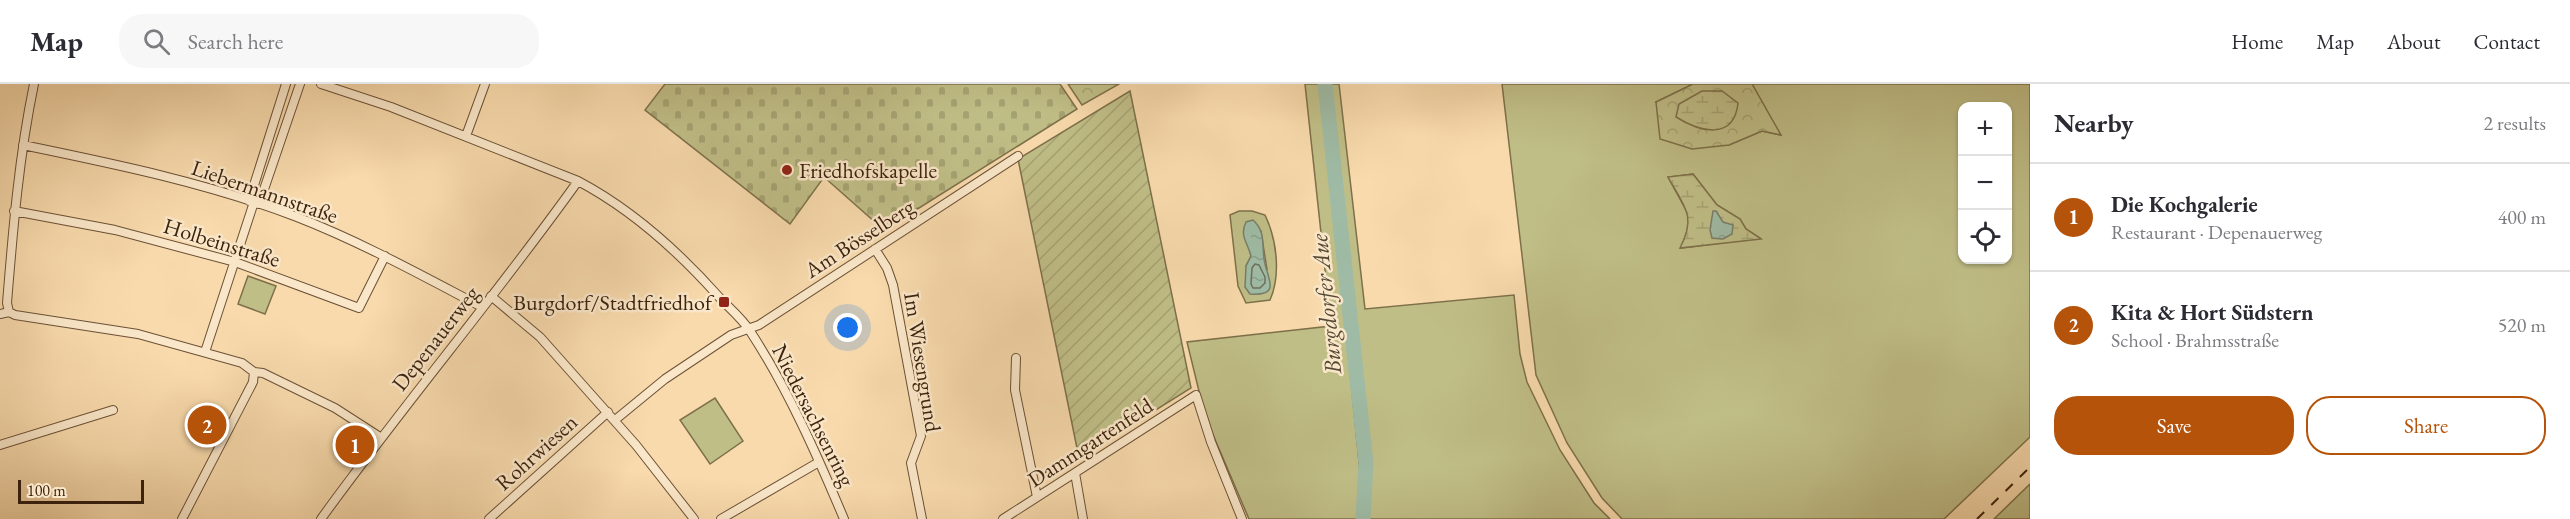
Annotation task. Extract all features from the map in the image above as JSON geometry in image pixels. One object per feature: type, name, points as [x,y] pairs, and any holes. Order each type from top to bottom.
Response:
[{"type":"street","points":[[34,84],[14,211],[7,303],[4,313],[138,334],[242,363],[254,372],[263,373],[300,390],[380,437]]},
{"type":"street","points":[[205,352],[254,202],[286,84]]},
{"type":"street","points":[[254,202],[300,84]]},
{"type":"street","name":"Niedersachsenring","points":[[321,84],[466,136],[578,181],[607,196],[657,235],[695,270],[749,329],[784,391],[844,519]]},
{"type":"street","points":[[466,136],[485,84]]},
{"type":"street","name":"Liebermannstraße","points":[[23,145],[92,158],[254,202],[386,256],[482,307]]},
{"type":"street","name":"Am Bösselberg","points":[[749,329],[759,325],[1018,156]]},
{"type":"street","name":"Depenauerweg","points":[[321,519],[380,437],[513,270],[578,181]]},
{"type":"street","name":"Holbeinstraße","points":[[14,211],[115,230],[235,262],[358,308],[386,256]]},
{"type":"street","name":"Im Wiesengrund","points":[[875,249],[887,268],[893,285],[916,401],[921,436],[911,463],[922,519]]},
{"type":"street","points":[[491,296],[540,337],[615,420],[676,493],[694,519]]},
{"type":"street","name":"Niedersachsenring","points":[[615,420],[665,379],[731,335],[749,329]]},
{"type":"street","points":[[1016,358],[1015,390],[1037,497]]},
{"type":"street","points":[[182,519],[253,382],[254,372]]},
{"type":"street","name":"Dammgartenfeld","points":[[1003,519],[1196,395],[1211,442],[1242,519]]},
{"type":"street","points":[[0,445],[113,410]]},
{"type":"street","name":"Rohrwiesen","points":[[489,519],[608,412]]},
{"type":"street","points":[[722,519],[819,462]]},
{"type":"street","points":[[1075,473],[1083,519]]},
{"type":"green space","points":[[665,84],[1060,84],[1077,109],[884,230],[824,177],[790,224],[645,110]]},
{"type":"green space","points":[[1068,84],[1119,84],[1082,105]]},
{"type":"green space","points":[[1305,84],[1321,84],[1360,472],[1357,519],[1249,519],[1205,416],[1187,342],[1331,326]]},
{"type":"green space","points":[[1328,84],[1339,84],[1365,309],[1514,295],[1520,354],[1527,382],[1560,450],[1594,503],[1610,519],[1366,519],[1369,462]]},
{"type":"green space","points":[[1502,84],[1693,84],[1656,102],[1729,145],[1762,131],[1780,135],[1752,84],[2030,84],[2030,437],[1944,519],[1622,519],[1602,498],[1567,443],[1536,375]],"holes":[[[1693,174],[1717,205],[1740,219],[1746,229],[1760,238],[1681,248],[1690,223],[1687,212],[1668,177]]]},
{"type":"green space","points":[[1693,84],[1752,84],[1781,135],[1762,131],[1729,145],[1692,149],[1660,139],[1656,102]]},
{"type":"green space","points":[[1130,91],[1191,388],[1079,458],[1018,159]]},
{"type":"green space","points":[[1702,91],[1722,91],[1738,103],[1735,115],[1723,128],[1705,129],[1676,117],[1679,104]]},
{"type":"green space","points":[[1693,174],[1717,205],[1740,219],[1746,229],[1761,239],[1680,248],[1688,227],[1688,219],[1683,204],[1668,177]]},
{"type":"green space","points":[[1239,211],[1252,211],[1265,215],[1275,246],[1276,258],[1276,280],[1270,300],[1246,303],[1238,286],[1230,215]],"holes":[[[1261,232],[1267,269],[1246,266],[1251,256],[1250,251]]]},
{"type":"green space","points":[[248,276],[276,286],[265,314],[238,304]]},
{"type":"green space","points":[[715,398],[743,441],[710,464],[680,420]]},
{"type":"green space","points":[[2030,484],[2030,519],[1994,519]]},
{"type":"water","points":[[1713,211],[1716,211],[1723,222],[1733,225],[1732,234],[1723,239],[1712,238],[1710,230]]},
{"type":"water","points":[[1253,220],[1262,235],[1264,258],[1270,281],[1269,290],[1259,294],[1250,294],[1245,287],[1246,266],[1251,256],[1243,231],[1246,222]]},
{"type":"waterway","name":"Burgdorfer Aue","points":[[1325,84],[1366,463],[1363,519]]},
{"type":"railway","points":[[1977,519],[2030,467]]},
{"type":"place","name":"Friedhofskapelle","points":[[787,170]]},
{"type":"place","name":"Burgdorf/Stadtfriedhof","points":[[724,302]]},
{"type":"place","name":"Kita & Hort Südstern","points":[[207,425]]},
{"type":"place","name":"Die Kochgalerie","points":[[355,445]]}]
